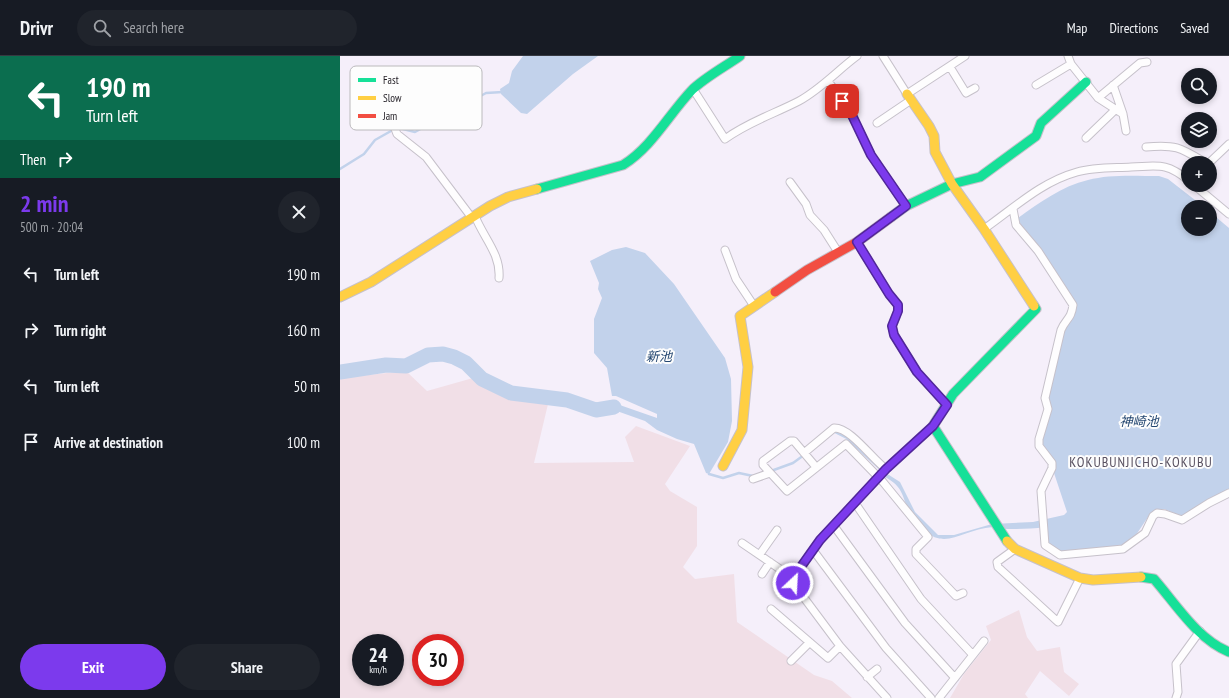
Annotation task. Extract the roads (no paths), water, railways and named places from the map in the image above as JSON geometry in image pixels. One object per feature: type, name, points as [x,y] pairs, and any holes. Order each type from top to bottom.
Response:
[{"type":"street","points":[[340,297],[371,282],[508,197],[623,165],[630,160],[664,125],[693,89],[740,56]]},
{"type":"street","points":[[693,89],[725,138],[740,127],[799,100],[828,81],[857,56]]},
{"type":"street","points":[[883,56],[929,126],[934,136],[935,152],[952,184],[984,228],[1036,309],[953,394],[933,426],[883,473],[820,540],[793,578],[793,583],[840,646],[887,698]]},
{"type":"street","points":[[877,123],[909,97],[965,56]]},
{"type":"street","points":[[1068,56],[1071,64],[1098,98],[1123,114]]},
{"type":"street","points":[[1098,98],[1140,63],[1147,62]]},
{"type":"street","points":[[1036,85],[1071,64]]},
{"type":"street","points":[[950,67],[966,94],[975,88]]},
{"type":"street","points":[[828,81],[850,111],[871,155],[906,206]]},
{"type":"street","points":[[723,466],[742,430],[748,367],[740,316],[807,270],[857,242],[906,206],[952,184],[980,177],[1036,136],[1041,123],[1086,82]]},
{"type":"street","points":[[1113,86],[1123,114],[1126,131]]},
{"type":"street","points":[[1086,138],[1115,110]]},
{"type":"street","points":[[396,130],[397,134],[426,157],[474,217],[496,255],[500,267],[499,278]]},
{"type":"street","points":[[1216,156],[1229,144]]},
{"type":"street","points":[[1146,147],[1166,145],[1182,149],[1194,156]]},
{"type":"street","points":[[984,228],[1013,209],[1015,205],[1033,193],[1057,179],[1077,172],[1099,169],[1164,165],[1181,174]]},
{"type":"street","points":[[790,182],[806,204],[810,215],[824,230],[838,252]]},
{"type":"street","points":[[1202,192],[1229,214]]},
{"type":"street","points":[[1013,209],[1016,225],[1038,251],[1073,305],[1072,316],[1064,323],[1061,330],[1045,398],[1048,409],[1039,440],[1039,446],[1052,463],[1052,468],[1041,491],[1045,545],[1060,555],[1123,549],[1145,533],[1153,516],[1157,513],[1182,520],[1209,503],[1229,493]]},
{"type":"street","points":[[857,242],[889,294],[898,305],[898,311],[892,326],[894,335],[917,372],[947,405]]},
{"type":"street","points":[[725,250],[736,279],[754,306]]},
{"type":"street","points":[[933,426],[998,526],[1003,537],[1015,549],[1080,578],[1093,580],[1146,577],[1154,579],[1200,631],[1221,651],[1229,652]]},
{"type":"street","points":[[804,453],[834,428],[838,428],[857,440],[883,473],[928,537],[916,549],[916,554],[956,596],[963,592]]},
{"type":"street","points":[[816,468],[794,441],[790,441],[763,461],[763,465],[786,491],[816,468],[846,444],[883,473]]},
{"type":"street","points":[[753,479],[770,473]]},
{"type":"street","points":[[855,503],[921,599],[973,655]]},
{"type":"street","points":[[834,526],[905,623],[955,678]]},
{"type":"street","points":[[760,554],[777,530]]},
{"type":"street","points":[[742,543],[793,578]]},
{"type":"street","points":[[1015,549],[997,562],[998,567],[1058,622],[1080,578]]},
{"type":"street","points":[[813,550],[886,648],[931,698]]},
{"type":"street","points":[[762,574],[770,562]]},
{"type":"street","points":[[771,609],[828,658],[840,646]]},
{"type":"street","points":[[1176,698],[1178,692],[1176,664],[1200,631]]},
{"type":"street","points":[[939,698],[984,641]]},
{"type":"street","points":[[791,661],[809,643]]},
{"type":"street","points":[[867,677],[877,669]]},
{"type":"water","points":[[523,56],[598,56],[573,74],[527,114],[521,113],[501,94],[500,89],[509,83],[512,71]]},
{"type":"water","name":"神崎池","points":[[1159,176],[1168,179],[1181,189],[1181,192],[1185,192],[1195,200],[1181,200],[1181,236],[1217,236],[1217,218],[1229,228],[1229,491],[1182,516],[1164,509],[1156,510],[1150,514],[1134,538],[1118,547],[1062,553],[1048,544],[1045,527],[1031,529],[1008,529],[993,527],[980,529],[950,538],[941,539],[932,536],[922,529],[912,516],[897,485],[885,477],[889,475],[900,482],[915,512],[938,535],[954,535],[992,524],[1033,522],[1064,515],[1067,512],[1054,473],[1055,466],[1042,445],[1047,399],[1065,326],[1074,318],[1076,306],[1022,228],[1018,218],[1069,186],[1096,178]]},
{"type":"water","name":"新池","points":[[626,247],[645,253],[674,284],[725,358],[731,379],[732,421],[728,442],[709,474],[706,473],[694,444],[677,439],[657,430],[645,421],[614,410],[614,403],[657,418],[657,414],[616,396],[612,396],[607,368],[594,353],[594,319],[602,298],[598,289],[599,283],[590,261],[612,250]]},
{"type":"waterway","points":[[482,95],[486,93],[503,92]]},
{"type":"waterway","points":[[407,130],[415,132],[419,130]]},
{"type":"waterway","points":[[340,169],[364,154],[375,140],[391,131]]},
{"type":"waterway","points":[[340,372],[386,365],[406,366],[428,355],[443,354],[454,357],[466,363],[482,379],[511,393],[567,400],[596,410],[614,407]]},
{"type":"waterway","points":[[835,432],[847,438],[889,477]]},
{"type":"waterway","points":[[771,471],[793,463],[804,455]]},
{"type":"waterway","points":[[709,474],[723,478],[739,473],[753,476]]},
{"type":"district","name":"KOKUBUNJICHO-KOKUBU","points":[[1141,462]]}]
